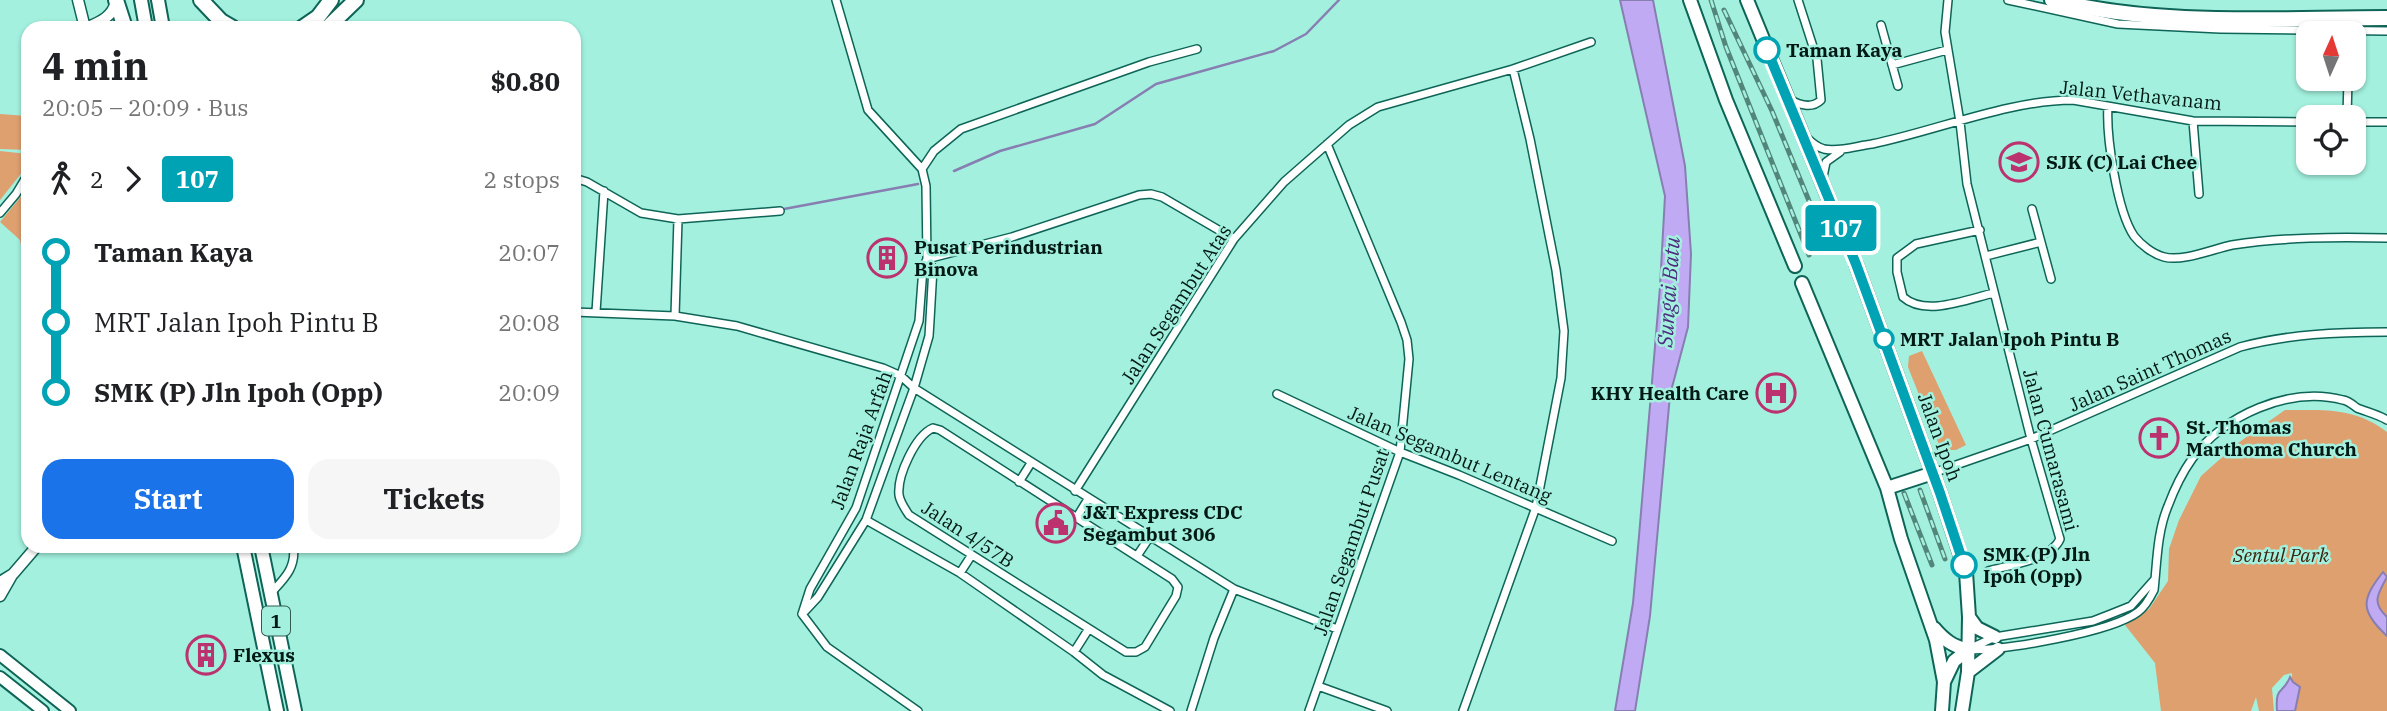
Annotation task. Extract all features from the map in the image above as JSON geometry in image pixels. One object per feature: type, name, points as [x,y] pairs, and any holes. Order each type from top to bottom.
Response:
[{"type":"highway","points":[[116,0],[123,21]]},
{"type":"highway","points":[[201,0],[221,21]]},
{"type":"highway","points":[[312,21],[331,0]]},
{"type":"highway","points":[[334,21],[356,0]]},
{"type":"highway","points":[[2052,0],[2109,11],[2188,17],[2387,18]]},
{"type":"main road","points":[[141,0],[145,21]]},
{"type":"main road","points":[[158,0],[162,21]]},
{"type":"main road","points":[[1690,0],[1731,112],[1795,266]]},
{"type":"main road","points":[[1747,0],[1849,248]]},
{"type":"main road","name":"Jalan Ipoh","points":[[1856,264],[1933,472],[1966,572],[1968,672],[1962,711]]},
{"type":"main road","points":[[1802,283],[1887,488],[1927,620],[1936,640],[1944,682],[1942,711]]},
{"type":"main road","points":[[1887,488],[1933,472]]},
{"type":"main road","name":"1","points":[[244,553],[277,711]]},
{"type":"main road","name":"1","points":[[262,553],[295,711]]},
{"type":"main road","points":[[1969,617],[1977,628],[1996,643],[1968,672],[1971,711]]},
{"type":"main road","points":[[1927,620],[1944,640],[1968,650]]},
{"type":"main road","points":[[1944,682],[1954,661],[1968,650]]},
{"type":"main road","points":[[0,655],[70,711]]},
{"type":"main road","points":[[0,670],[10,685]]},
{"type":"main road","points":[[0,677],[43,711]]},
{"type":"street","points":[[78,0],[84,21]]},
{"type":"street","points":[[103,21],[115,9],[116,0]]},
{"type":"street","points":[[836,0],[868,110],[922,169],[934,151],[961,130],[1149,62],[1197,49]]},
{"type":"street","points":[[1785,97],[1809,106],[1821,100],[1817,59],[1798,0]]},
{"type":"street","name":"Jalan Cumarasami","points":[[1948,0],[1945,23],[1967,184],[2031,439],[2060,539],[2057,547],[2044,555],[1988,571]]},
{"type":"street","points":[[2008,0],[2118,24],[2296,31]]},
{"type":"street","points":[[103,21],[114,21]]},
{"type":"street","points":[[1881,25],[1898,86]]},
{"type":"street","points":[[2366,32],[2387,31]]},
{"type":"street","name":"Jalan Segambut Atas","points":[[1075,491],[1234,239],[1284,182],[1327,144],[1349,125],[1378,107],[1513,69],[1591,42]]},
{"type":"street","points":[[1892,65],[1948,50]]},
{"type":"street","points":[[1463,711],[1536,507],[1561,378],[1564,331],[1544,208],[1513,69]]},
{"type":"street","name":"Jalan Vethavanam","points":[[1851,148],[2041,102],[2073,100],[2193,121],[2296,122]]},
{"type":"street","points":[[2108,106],[2114,168],[2128,223],[2139,242],[2162,257],[2174,258],[2276,240],[2387,238]]},
{"type":"street","points":[[2193,121],[2199,194]]},
{"type":"street","points":[[2366,122],[2387,122]]},
{"type":"street","points":[[1799,130],[1814,145],[1823,149],[1851,148]]},
{"type":"street","name":"Jalan Segambut Pusat","points":[[1309,711],[1400,452],[1409,359],[1407,341],[1327,144]]},
{"type":"street","points":[[1823,185],[1826,162],[1834,155],[1851,148]]},
{"type":"street","name":"Jalan Raja Arfah","points":[[802,614],[818,597],[866,520],[914,388],[929,336],[933,268],[928,259],[926,186],[922,169]]},
{"type":"street","points":[[581,179],[641,212],[678,219],[780,211]]},
{"type":"street","points":[[0,213],[21,186]]},
{"type":"street","points":[[596,312],[604,191]]},
{"type":"street","points":[[928,259],[1012,237],[1139,195],[1152,194],[1162,197],[1234,239]]},
{"type":"street","points":[[2032,209],[2052,279]]},
{"type":"street","points":[[675,316],[678,219]]},
{"type":"street","points":[[1980,230],[1916,244],[1897,258],[1897,272],[1903,297],[1916,305],[1936,305],[1994,293]]},
{"type":"street","points":[[1986,256],[2041,242]]},
{"type":"street","name":"Jalan Raja Arfah","points":[[802,614],[810,589],[856,508],[919,321],[923,268],[928,259]]},
{"type":"street","points":[[581,312],[675,316],[737,326],[883,368],[901,376],[914,388],[1031,463],[1234,589],[1337,628]]},
{"type":"street","name":"Jalan Saint Thomas","points":[[1933,472],[2031,439],[2240,347],[2261,341],[2312,335],[2387,332]]},
{"type":"street","name":"Jalan Segambut Lentang","points":[[1278,394],[1400,452],[1612,541]]},
{"type":"street","points":[[1968,650],[1996,643],[2096,629],[2119,622],[2138,612],[2150,599],[2166,509],[2181,476],[2208,439],[2228,424],[2268,405],[2307,397],[2345,400],[2387,420]]},
{"type":"street","name":"Jalan 4/57B","points":[[933,428],[1019,482],[1172,579],[1178,587],[1176,596],[1145,647],[1136,652],[1126,652],[1088,630],[909,515],[899,498],[900,480],[905,464],[925,431],[933,428]]},
{"type":"street","points":[[1019,482],[1031,463]]},
{"type":"street","points":[[1077,517],[1088,499]]},
{"type":"street","points":[[866,520],[960,573],[1108,678],[1170,711]]},
{"type":"street","points":[[1138,556],[1149,538]]},
{"type":"street","points":[[0,596],[13,574],[31,553]]},
{"type":"street","points":[[270,594],[290,571],[294,553]]},
{"type":"street","points":[[960,573],[971,555]]},
{"type":"street","points":[[0,582],[13,574]]},
{"type":"street","points":[[1968,650],[2093,621],[2131,606],[2155,580]]},
{"type":"street","points":[[1191,711],[1214,638],[1234,589]]},
{"type":"street","points":[[802,614],[827,647],[918,711]]},
{"type":"street","points":[[1074,652],[1088,630]]},
{"type":"street","points":[[1318,686],[1387,711]]},
{"type":"green space","points":[[0,114],[21,116],[21,150],[0,149]]},
{"type":"green space","points":[[0,151],[21,153],[21,174],[0,200]]},
{"type":"green space","points":[[21,196],[21,246],[20,240],[0,222]]},
{"type":"green space","points":[[1922,351],[1966,445],[1956,450],[1941,450],[1908,367],[1909,356]]},
{"type":"green space","name":"Sentul Park","points":[[2285,410],[2326,410],[2351,414],[2387,432],[2387,711],[2289,711],[2292,673],[2284,675],[2272,688],[2274,711],[2259,711],[2256,697],[2251,711],[2161,711],[2155,663],[2125,625],[2149,609],[2168,581],[2169,549],[2179,520],[2201,476],[2238,443]]},
{"type":"water","name":"Sungai Batu","points":[[1620,0],[1653,0],[1685,166],[1691,254],[1688,327],[1670,395],[1650,616],[1635,711],[1615,711],[1633,603],[1660,287],[1665,196]]},
{"type":"water","points":[[2383,572],[2387,577],[2379,593],[2378,602],[2387,617],[2387,636],[2372,619],[2367,605],[2367,598]]},
{"type":"water","points":[[2290,677],[2300,687],[2295,711],[2277,711],[2278,694]]},
{"type":"waterway","points":[[954,171],[1000,151],[1095,124],[1156,84],[1274,51],[1306,34],[1339,0]]},
{"type":"waterway","points":[[784,209],[918,184]]},
{"type":"railway","points":[[1711,0],[1726,47],[1809,255]]},
{"type":"railway","points":[[1724,10],[1772,111],[1828,247]]},
{"type":"railway","points":[[1920,490],[1945,559]]},
{"type":"railway","points":[[1904,493],[1932,565]]},
{"type":"bus line","name":"107","points":[[1767,50],[1856,264],[1964,565]]},
{"type":"place","name":"Taman Kaya","points":[[1767,50]]},
{"type":"place","name":"SJK (C) Lai Chee","points":[[2019,162]]},
{"type":"place","name":"Pusat Perindustrian Binova","points":[[887,258]]},
{"type":"place","name":"MRT Jalan Ipoh Pintu B","points":[[1884,339]]},
{"type":"place","name":"KHY Health Care","points":[[1776,393]]},
{"type":"place","name":"St. Thomas Marthoma Church","points":[[2159,438]]},
{"type":"place","name":"J&T Express CDC Segambut 306","points":[[1056,523]]},
{"type":"place","name":"SMK (P) Jln Ipoh (Opp)","points":[[1964,565]]},
{"type":"place","name":"Flexus","points":[[206,655]]}]
